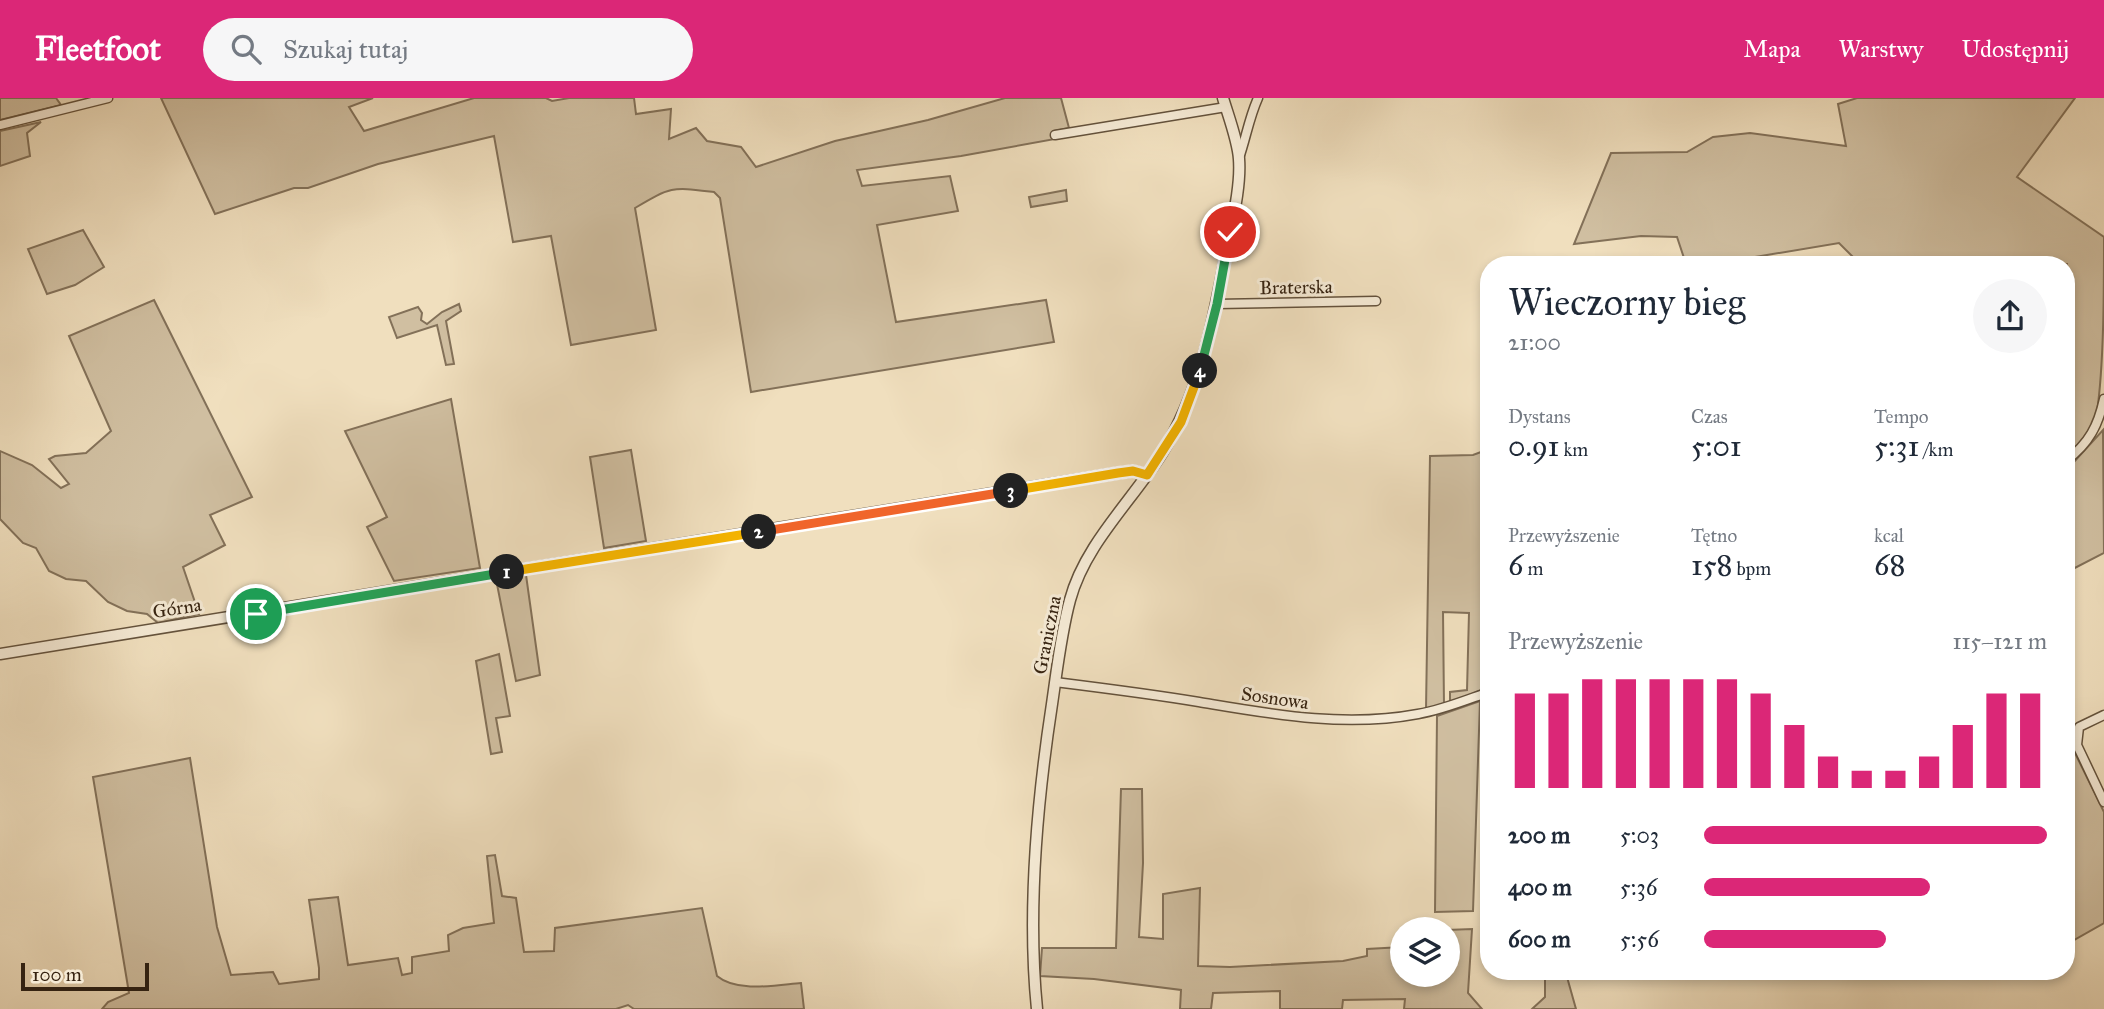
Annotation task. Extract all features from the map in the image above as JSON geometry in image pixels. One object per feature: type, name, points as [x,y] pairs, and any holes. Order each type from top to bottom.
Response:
[{"type":"street","points":[[0,125],[108,98]]},
{"type":"street","points":[[1239,159],[1250,116],[1258,98]]},
{"type":"street","points":[[1055,135],[1224,103]]},
{"type":"street","name":"Graniczna","points":[[1037,1009],[1036,841],[1042,768],[1070,598],[1091,552],[1160,456],[1185,411],[1206,348],[1237,196],[1239,159],[1224,103]]},
{"type":"street","name":"Braterska","points":[[1217,304],[1376,301]]},
{"type":"street","points":[[2075,453],[2099,422],[2104,399]]},
{"type":"street","name":"Górna","points":[[0,654],[1118,473],[1133,471],[1147,475]]},
{"type":"street","name":"Sosnowa","points":[[1055,682],[1127,690],[1301,719],[1342,720],[1416,715],[1480,694]]},
{"type":"street","points":[[2104,715],[2079,727],[2077,745],[2104,802]]},
{"type":"shaded area","points":[[0,98],[56,98],[61,105],[0,120]]},
{"type":"shaded area","points":[[161,98],[373,98],[349,107],[364,131],[474,98],[546,98],[552,101],[569,98],[634,98],[636,114],[671,109],[669,139],[696,128],[707,141],[741,147],[756,167],[835,141],[928,120],[1005,98],[1061,98],[1069,128],[1054,131],[1055,139],[961,156],[857,170],[862,186],[950,176],[958,211],[877,225],[896,322],[1046,300],[1054,342],[751,392],[720,198],[714,192],[680,189],[665,192],[635,208],[656,330],[571,345],[551,236],[513,242],[494,136],[378,164],[308,188],[294,188],[215,214]]},
{"type":"shaded area","points":[[1857,98],[2075,98],[2017,177],[2104,237],[2104,302],[2097,412],[2085,436],[2075,448],[2075,256],[1852,256],[1839,243],[1761,256],[1683,256],[1677,237],[1641,236],[1574,244],[1611,153],[1687,152],[1713,137],[1750,133],[1846,146],[1838,104]]},
{"type":"shaded area","points":[[41,122],[27,133],[30,156],[0,166],[0,131]]},
{"type":"shaded area","points":[[1066,190],[1067,201],[1031,207],[1029,197]]},
{"type":"shaded area","points":[[83,230],[104,267],[75,285],[47,294],[28,249]]},
{"type":"shaded area","points":[[154,300],[252,497],[210,515],[225,545],[183,567],[199,614],[158,623],[147,614],[127,611],[108,602],[86,581],[66,579],[49,571],[36,548],[23,543],[0,519],[0,451],[32,465],[61,488],[69,484],[49,459],[86,453],[111,431],[69,336]]},
{"type":"shaded area","points":[[459,304],[461,311],[446,321],[454,364],[446,365],[437,325],[397,338],[389,317],[418,307],[422,313],[421,320],[427,324],[442,312]]},
{"type":"shaded area","points":[[451,399],[480,568],[394,581],[367,527],[387,517],[345,431]]},
{"type":"shaded area","points":[[2103,430],[2104,553],[2075,568],[2075,461]]},
{"type":"shaded area","points":[[631,450],[646,541],[604,548],[590,457]]},
{"type":"shaded area","points":[[1480,452],[1480,691],[1450,703],[1450,692],[1467,690],[1469,613],[1443,612],[1444,705],[1426,709],[1430,456],[1473,455]]},
{"type":"shaded area","points":[[526,575],[540,675],[516,681],[496,579]]},
{"type":"shaded area","points":[[499,654],[510,716],[496,718],[502,752],[491,754],[476,661]]},
{"type":"shaded area","points":[[1480,701],[1473,911],[1435,912],[1437,716]]},
{"type":"shaded area","points":[[2075,753],[2104,812],[2104,923],[2075,939]]},
{"type":"shaded area","points":[[190,758],[217,927],[231,975],[273,972],[279,984],[319,979],[309,900],[338,897],[348,965],[398,958],[402,975],[412,973],[412,957],[449,951],[448,935],[463,928],[494,923],[487,856],[495,855],[502,896],[516,898],[524,952],[554,951],[555,928],[702,908],[717,976],[735,985],[746,986],[801,983],[804,1009],[634,1009],[628,1005],[616,1009],[102,1009],[108,1002],[129,993],[93,777]]},
{"type":"shaded area","points":[[1121,789],[1142,789],[1143,863],[1139,937],[1163,939],[1163,894],[1200,888],[1198,966],[1230,967],[1343,961],[1367,956],[1367,949],[1390,948],[1390,987],[1460,987],[1460,929],[1472,929],[1468,993],[1482,1009],[1404,1009],[1405,999],[1343,1000],[1342,1009],[1280,1009],[1280,991],[1213,993],[1211,1009],[1180,1009],[1181,990],[1094,979],[1040,976],[1042,948],[1116,948]]},
{"type":"shaded area","points":[[1545,980],[1568,980],[1576,1009],[1532,1009],[1545,997]]},
{"type":"route","points":[[256,614],[1118,473],[1133,471],[1147,475],[1181,422],[1194,389],[1217,304],[1230,232]]}]
